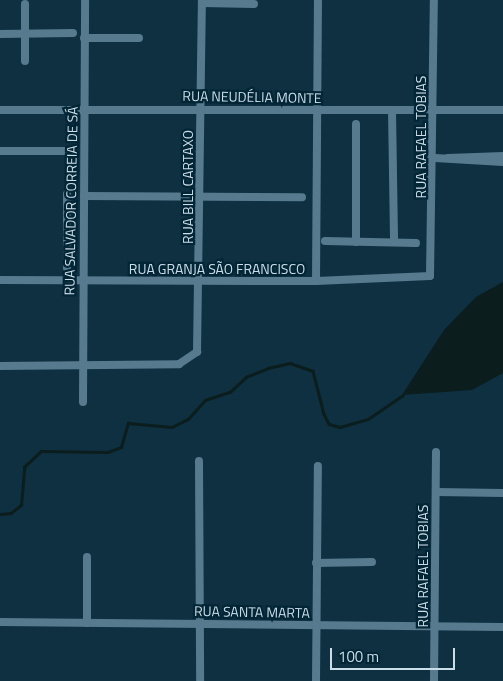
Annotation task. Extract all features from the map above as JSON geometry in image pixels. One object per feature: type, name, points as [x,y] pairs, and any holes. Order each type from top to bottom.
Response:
[{"type":"street","name":"RUA SALVADOR CORREIA DE SÁ","points":[[83,402],[82,244],[85,0]]},
{"type":"street","points":[[316,281],[318,0]]},
{"type":"street","name":"RUA RAFAEL TOBIAS","points":[[432,274],[435,158],[434,0]]},
{"type":"street","points":[[202,1],[254,4]]},
{"type":"street","name":"RUA BILL CARTAXO","points":[[84,367],[179,364],[192,359],[200,346],[202,1]]},
{"type":"street","points":[[25,61],[26,4]]},
{"type":"street","points":[[0,34],[73,32]]},
{"type":"street","points":[[84,38],[139,38]]},
{"type":"street","name":"RUA NEUDÉLIA MONTE","points":[[0,110],[503,110]]},
{"type":"street","points":[[392,110],[394,242]]},
{"type":"street","points":[[356,124],[356,242]]},
{"type":"street","points":[[0,151],[72,152]]},
{"type":"street","points":[[435,158],[503,156]]},
{"type":"street","points":[[448,158],[503,162]]},
{"type":"street","points":[[66,268],[67,194]]},
{"type":"street","points":[[84,196],[302,197]]},
{"type":"street","points":[[326,241],[416,243]]},
{"type":"street","points":[[67,245],[82,244]]},
{"type":"street","name":"RUA GRANJA SÃO FRANCISCO","points":[[0,280],[201,282],[421,280],[432,274]]},
{"type":"street","points":[[0,366],[84,367]]},
{"type":"street","name":"RUA RAFAEL TOBIAS","points":[[434,681],[436,452]]},
{"type":"street","points":[[199,461],[200,681]]},
{"type":"street","points":[[316,681],[318,466]]},
{"type":"street","points":[[436,492],[503,493]]},
{"type":"street","points":[[87,623],[88,557]]},
{"type":"street","points":[[316,563],[372,562]]},
{"type":"street","name":"RUA SANTA MARTA","points":[[0,622],[503,627]]},
{"type":"shaded area","points":[[503,282],[503,373],[472,390],[402,395],[444,330],[476,297]]},
{"type":"waterway","points":[[0,514],[11,513],[21,505],[24,467],[41,451],[108,452],[121,447],[128,423],[172,427],[188,419],[205,400],[230,392],[246,377],[268,368],[290,363],[313,371],[324,414],[329,424],[340,427],[368,419],[403,395]]}]
